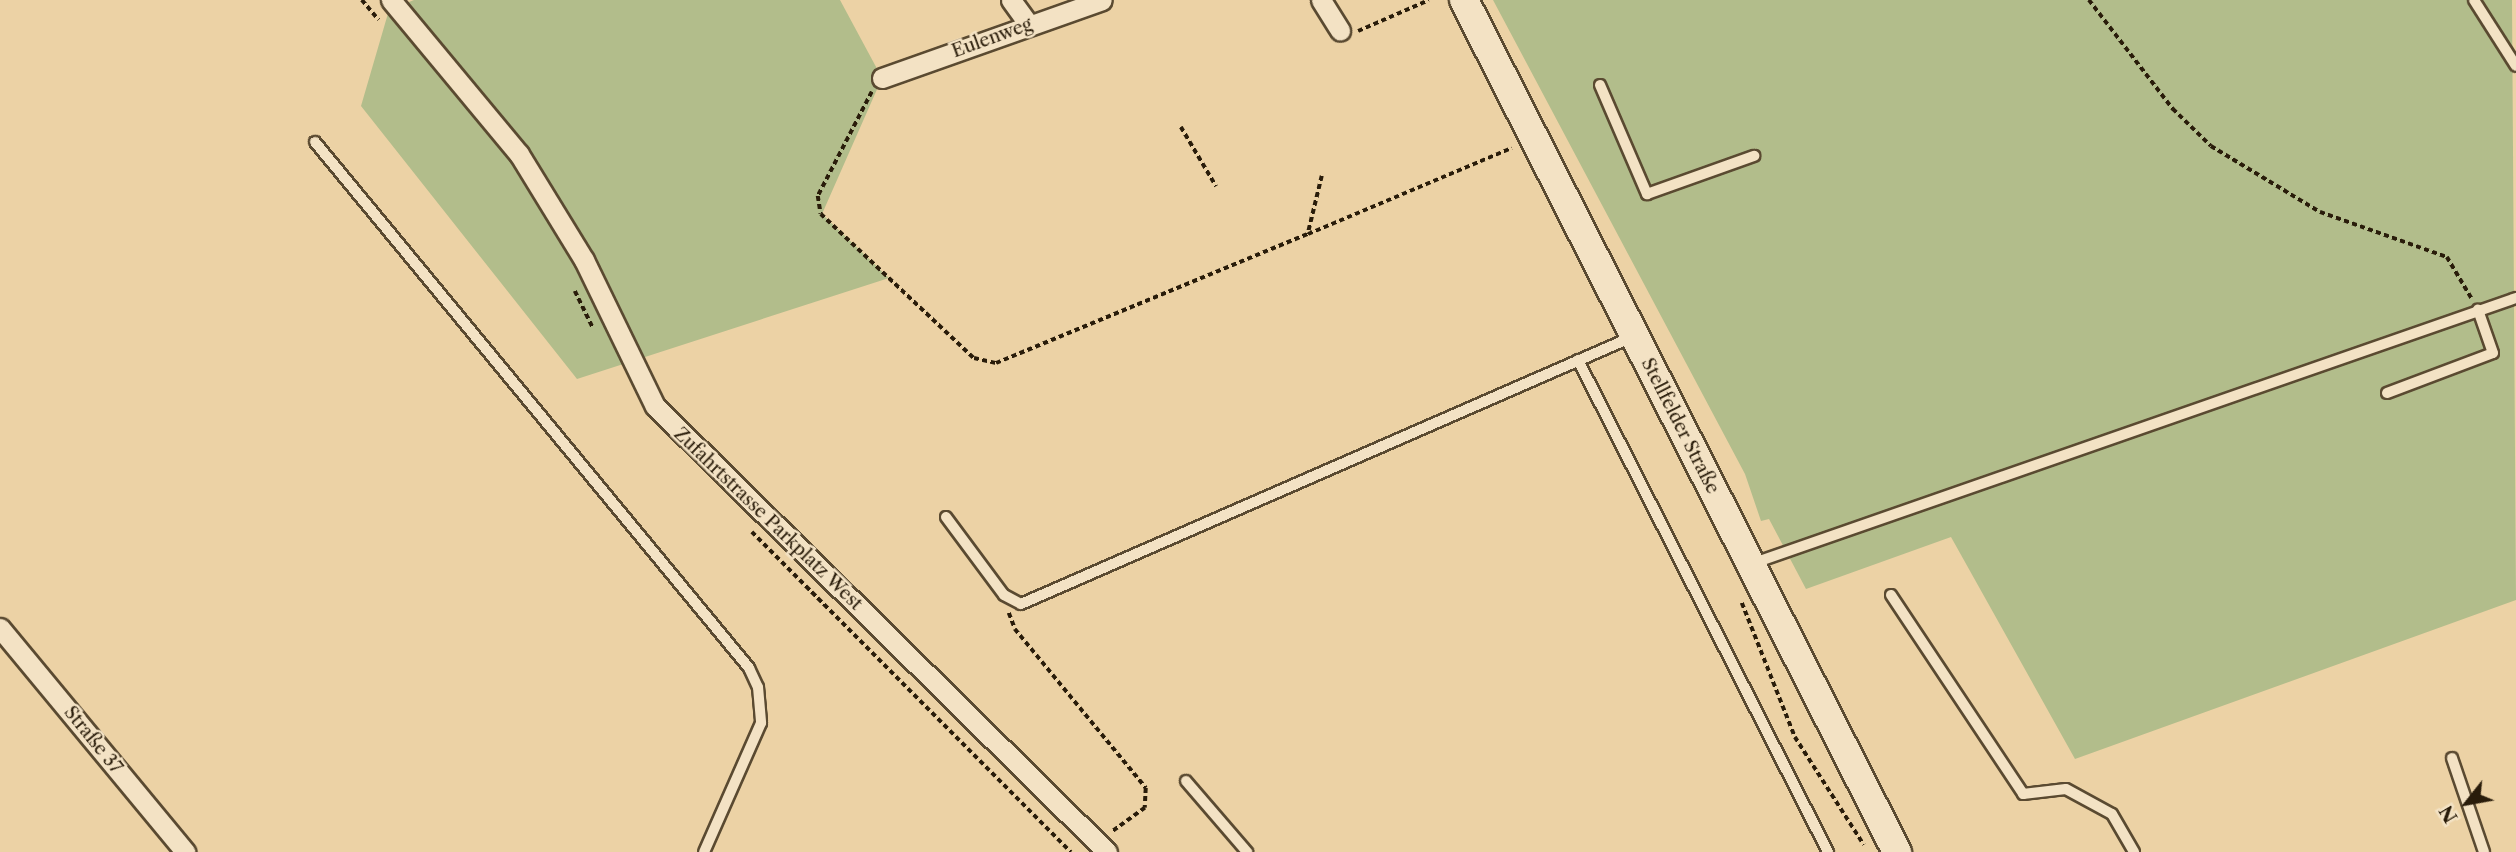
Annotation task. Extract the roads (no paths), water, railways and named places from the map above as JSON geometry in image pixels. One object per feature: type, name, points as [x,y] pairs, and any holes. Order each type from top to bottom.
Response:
[{"type":"street","name":"Zufahrtstrasse Parkplatz West","points":[[391,0],[519,153],[584,260],[655,406],[1102,847]]},
{"type":"street","points":[[1011,0],[1029,25]]},
{"type":"street","name":"Eulenweg","points":[[882,78],[1102,0]]},
{"type":"street","points":[[1321,0],[1340,31]]},
{"type":"street","name":"Stellfelder Straße","points":[[1464,0],[1897,852]]},
{"type":"street","name":"Straße 37","points":[[0,628],[185,852]]},
{"type":"lane","points":[[2474,0],[2516,66]]},
{"type":"lane","points":[[1600,85],[1647,194],[1754,156]]},
{"type":"lane","points":[[315,142],[749,668],[758,687],[761,723],[704,852]]},
{"type":"lane","points":[[1750,564],[2516,298]]},
{"type":"lane","points":[[2387,393],[2493,353],[2478,310]]},
{"type":"lane","points":[[946,517],[1013,602],[1635,336]]},
{"type":"lane","points":[[1578,360],[1828,852]]},
{"type":"lane","points":[[1891,595],[2023,794],[2066,789],[2112,814],[2134,852]]},
{"type":"lane","points":[[2452,758],[2484,852]]},
{"type":"lane","points":[[1186,781],[1247,852]]}]
